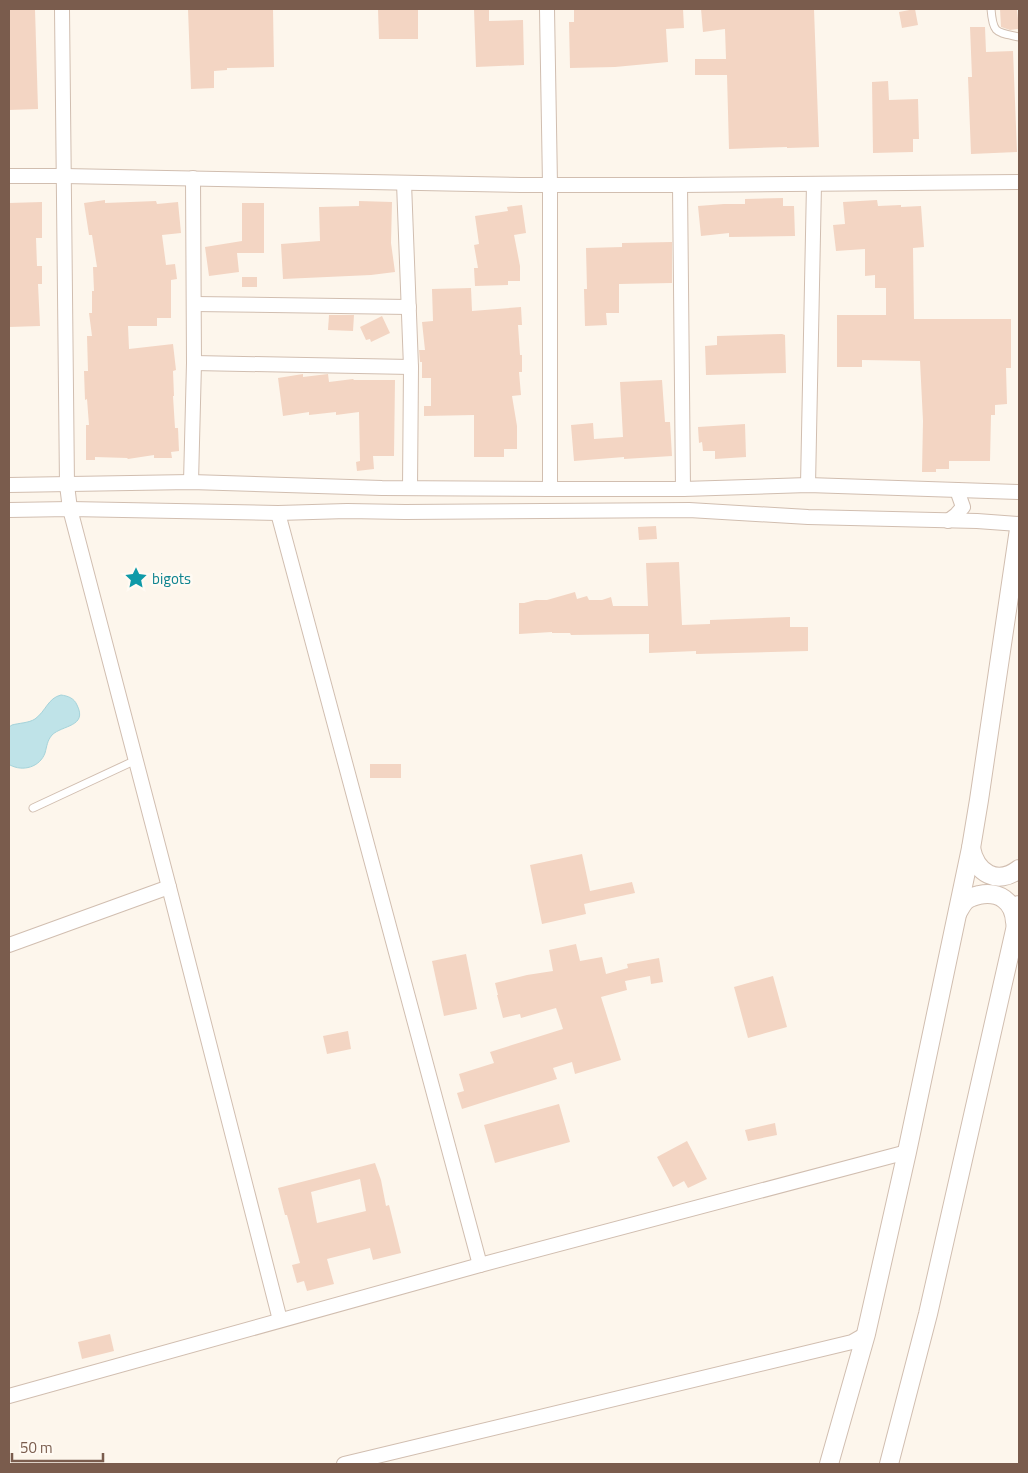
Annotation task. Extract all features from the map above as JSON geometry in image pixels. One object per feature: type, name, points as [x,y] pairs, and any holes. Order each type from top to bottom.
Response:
[{"type":"street","points":[[62,9],[67,485],[70,508],[280,1320]]},
{"type":"street","points":[[547,9],[550,185],[550,490]]},
{"type":"street","points":[[9,176],[550,185],[1019,182]]},
{"type":"street","points":[[192,482],[194,364],[193,178]]},
{"type":"street","points":[[404,183],[411,367],[410,488]]},
{"type":"street","points":[[808,485],[814,184]]},
{"type":"street","points":[[680,185],[683,488]]},
{"type":"street","points":[[194,304],[409,307]]},
{"type":"street","points":[[194,364],[411,367]]},
{"type":"street","points":[[9,485],[192,482],[550,490],[808,485],[1019,492]]},
{"type":"street","points":[[948,521],[963,508],[957,490]]},
{"type":"street","points":[[9,510],[70,508],[278,513],[347,510],[405,512],[689,510],[808,517],[978,521],[1019,524]]},
{"type":"street","points":[[278,513],[480,1265]]},
{"type":"street","points":[[829,1464],[866,1334],[907,1152],[971,848],[980,800],[1019,528]]},
{"type":"street","points":[[971,848],[976,863],[980,869],[988,874],[996,877],[1012,874],[1019,869]]},
{"type":"street","points":[[9,945],[169,887]]},
{"type":"street","points":[[957,915],[962,905],[968,899],[985,894],[994,894],[1009,902],[1013,909],[1015,930]]},
{"type":"street","points":[[888,1464],[928,1314],[1015,930],[1019,905]]},
{"type":"street","points":[[9,1396],[480,1265],[907,1152]]},
{"type":"street","points":[[344,1464],[852,1342],[866,1334]]},
{"type":"lane","points":[[991,9],[992,23],[995,30],[1019,37]]},
{"type":"lane","points":[[32,808],[136,760]]},
{"type":"water","points":[[61,695],[70,698],[76,703],[79,712],[77,722],[52,735],[48,741],[43,758],[35,765],[20,768],[10,765],[9,727],[35,719],[53,699]]},
{"type":"building","points":[[9,9],[35,9],[38,109],[9,110]]},
{"type":"building","points":[[188,9],[273,9],[274,67],[227,68],[227,70],[214,71],[214,88],[191,89]]},
{"type":"building","points":[[378,9],[418,9],[418,39],[379,39]]},
{"type":"building","points":[[474,9],[489,9],[489,21],[523,20],[524,65],[476,67]]},
{"type":"building","points":[[574,9],[683,9],[684,28],[666,29],[668,62],[615,67],[570,68],[569,22],[574,22]]},
{"type":"building","points":[[701,9],[814,9],[819,147],[729,149],[727,75],[695,75],[695,59],[726,59],[725,29],[703,32]]},
{"type":"building","points":[[915,9],[918,25],[902,28],[899,12]]},
{"type":"building","points":[[1000,9],[1017,9],[1019,29],[1010,30],[1001,27]]},
{"type":"building","points":[[970,27],[985,27],[986,52],[1013,51],[1017,152],[971,154],[968,77],[972,77]]},
{"type":"building","points":[[888,81],[889,100],[918,99],[919,139],[913,139],[913,152],[873,153],[872,82]]},
{"type":"building","points":[[783,198],[783,206],[794,206],[795,236],[729,237],[729,233],[701,236],[698,206],[745,204],[745,199]]},
{"type":"building","points":[[105,200],[105,203],[156,201],[157,204],[178,202],[181,233],[162,235],[166,265],[175,264],[177,279],[171,280],[171,318],[157,318],[157,326],[128,326],[129,349],[173,344],[176,370],[173,371],[173,396],[175,428],[178,428],[179,451],[171,452],[172,458],[154,458],[154,455],[128,459],[95,457],[95,460],[86,460],[86,425],[89,425],[87,399],[85,400],[84,371],[88,371],[87,336],[92,336],[89,313],[92,313],[92,291],[94,291],[93,267],[97,267],[84,203]]},
{"type":"building","points":[[877,200],[878,206],[921,206],[924,247],[913,248],[914,319],[1011,319],[1011,368],[1006,368],[1007,404],[995,405],[995,415],[991,415],[990,461],[949,461],[949,469],[936,469],[936,472],[922,472],[923,421],[920,361],[862,360],[862,367],[837,367],[837,315],[886,315],[886,288],[875,288],[875,275],[865,276],[865,249],[836,251],[833,225],[845,224],[843,202]]},
{"type":"building","points":[[359,201],[392,202],[391,243],[395,272],[283,279],[281,244],[320,241],[319,207],[359,206]]},
{"type":"building","points":[[42,202],[42,238],[36,238],[37,266],[42,266],[42,284],[38,284],[40,326],[9,327],[9,203]]},
{"type":"building","points":[[242,203],[264,203],[264,253],[237,253],[239,272],[209,276],[205,247],[242,241]]},
{"type":"building","points":[[522,205],[526,233],[514,235],[520,266],[520,281],[508,281],[508,285],[475,286],[474,268],[478,268],[474,245],[479,244],[475,216],[508,211],[507,207]]},
{"type":"building","points":[[672,242],[672,283],[619,284],[619,313],[606,313],[607,325],[585,326],[584,289],[587,289],[586,248],[622,247],[622,243]]},
{"type":"building","points":[[242,277],[257,277],[257,287],[242,287]]},
{"type":"building","points":[[471,288],[472,311],[521,307],[522,325],[518,325],[520,355],[522,355],[522,372],[519,372],[521,395],[512,396],[517,426],[517,449],[504,449],[504,457],[474,457],[474,415],[424,416],[424,406],[431,406],[431,378],[422,378],[422,362],[420,362],[419,350],[425,350],[422,322],[433,321],[432,289]]},
{"type":"building","points":[[329,315],[354,315],[353,331],[328,330]]},
{"type":"building","points":[[382,316],[390,333],[371,342],[370,339],[366,340],[360,327]]},
{"type":"building","points":[[785,335],[786,373],[706,375],[705,346],[717,345],[717,336]]},
{"type":"building","points":[[303,374],[303,377],[328,374],[329,382],[353,379],[395,380],[394,456],[373,456],[374,469],[357,471],[356,462],[360,461],[359,412],[336,415],[336,412],[309,415],[309,412],[283,416],[278,378]]},
{"type":"building","points":[[662,380],[665,422],[670,422],[672,456],[574,461],[571,425],[593,423],[594,439],[623,437],[620,382]]},
{"type":"building","points":[[745,424],[746,457],[715,459],[715,451],[703,451],[702,442],[699,443],[698,427]]},
{"type":"building","points":[[656,526],[657,539],[639,540],[638,527]]},
{"type":"building","points":[[679,562],[682,625],[710,624],[710,620],[790,617],[790,627],[808,627],[808,651],[696,654],[696,651],[649,653],[649,634],[571,635],[570,633],[552,632],[519,634],[519,603],[547,600],[575,592],[577,599],[587,596],[589,600],[602,600],[611,597],[613,606],[648,606],[646,563]]},
{"type":"building","points":[[370,764],[401,764],[401,778],[370,778]]},
{"type":"building","points":[[582,854],[590,891],[632,882],[635,893],[584,904],[586,914],[542,924],[530,865]]},
{"type":"building","points":[[576,944],[580,961],[602,957],[606,974],[628,968],[627,964],[659,958],[663,982],[651,984],[650,976],[625,981],[627,990],[601,997],[621,1060],[575,1074],[572,1062],[553,1068],[557,1079],[462,1109],[457,1093],[464,1091],[459,1074],[494,1063],[490,1052],[563,1029],[556,1008],[521,1018],[520,1014],[503,1018],[495,983],[553,971],[549,950]]},
{"type":"building","points":[[466,954],[477,1009],[444,1016],[432,961]]},
{"type":"building","points":[[773,976],[787,1027],[748,1038],[734,987]]},
{"type":"building","points":[[348,1031],[351,1049],[327,1054],[323,1036]]},
{"type":"building","points":[[559,1104],[570,1142],[495,1163],[484,1125]]},
{"type":"building","points":[[775,1123],[777,1135],[748,1141],[745,1130]]},
{"type":"building","points":[[687,1141],[707,1179],[688,1188],[684,1181],[673,1187],[657,1157]]},
{"type":"building","points":[[375,1163],[381,1180],[386,1206],[389,1205],[401,1253],[373,1260],[370,1248],[327,1259],[334,1284],[307,1291],[304,1281],[297,1283],[292,1265],[300,1263],[278,1188]],"holes":[[[360,1179],[366,1211],[317,1223],[311,1192]]]},
{"type":"building","points":[[110,1334],[114,1351],[82,1359],[78,1342]]},
{"type":"place","name":"bigots","points":[[136,578]]}]
